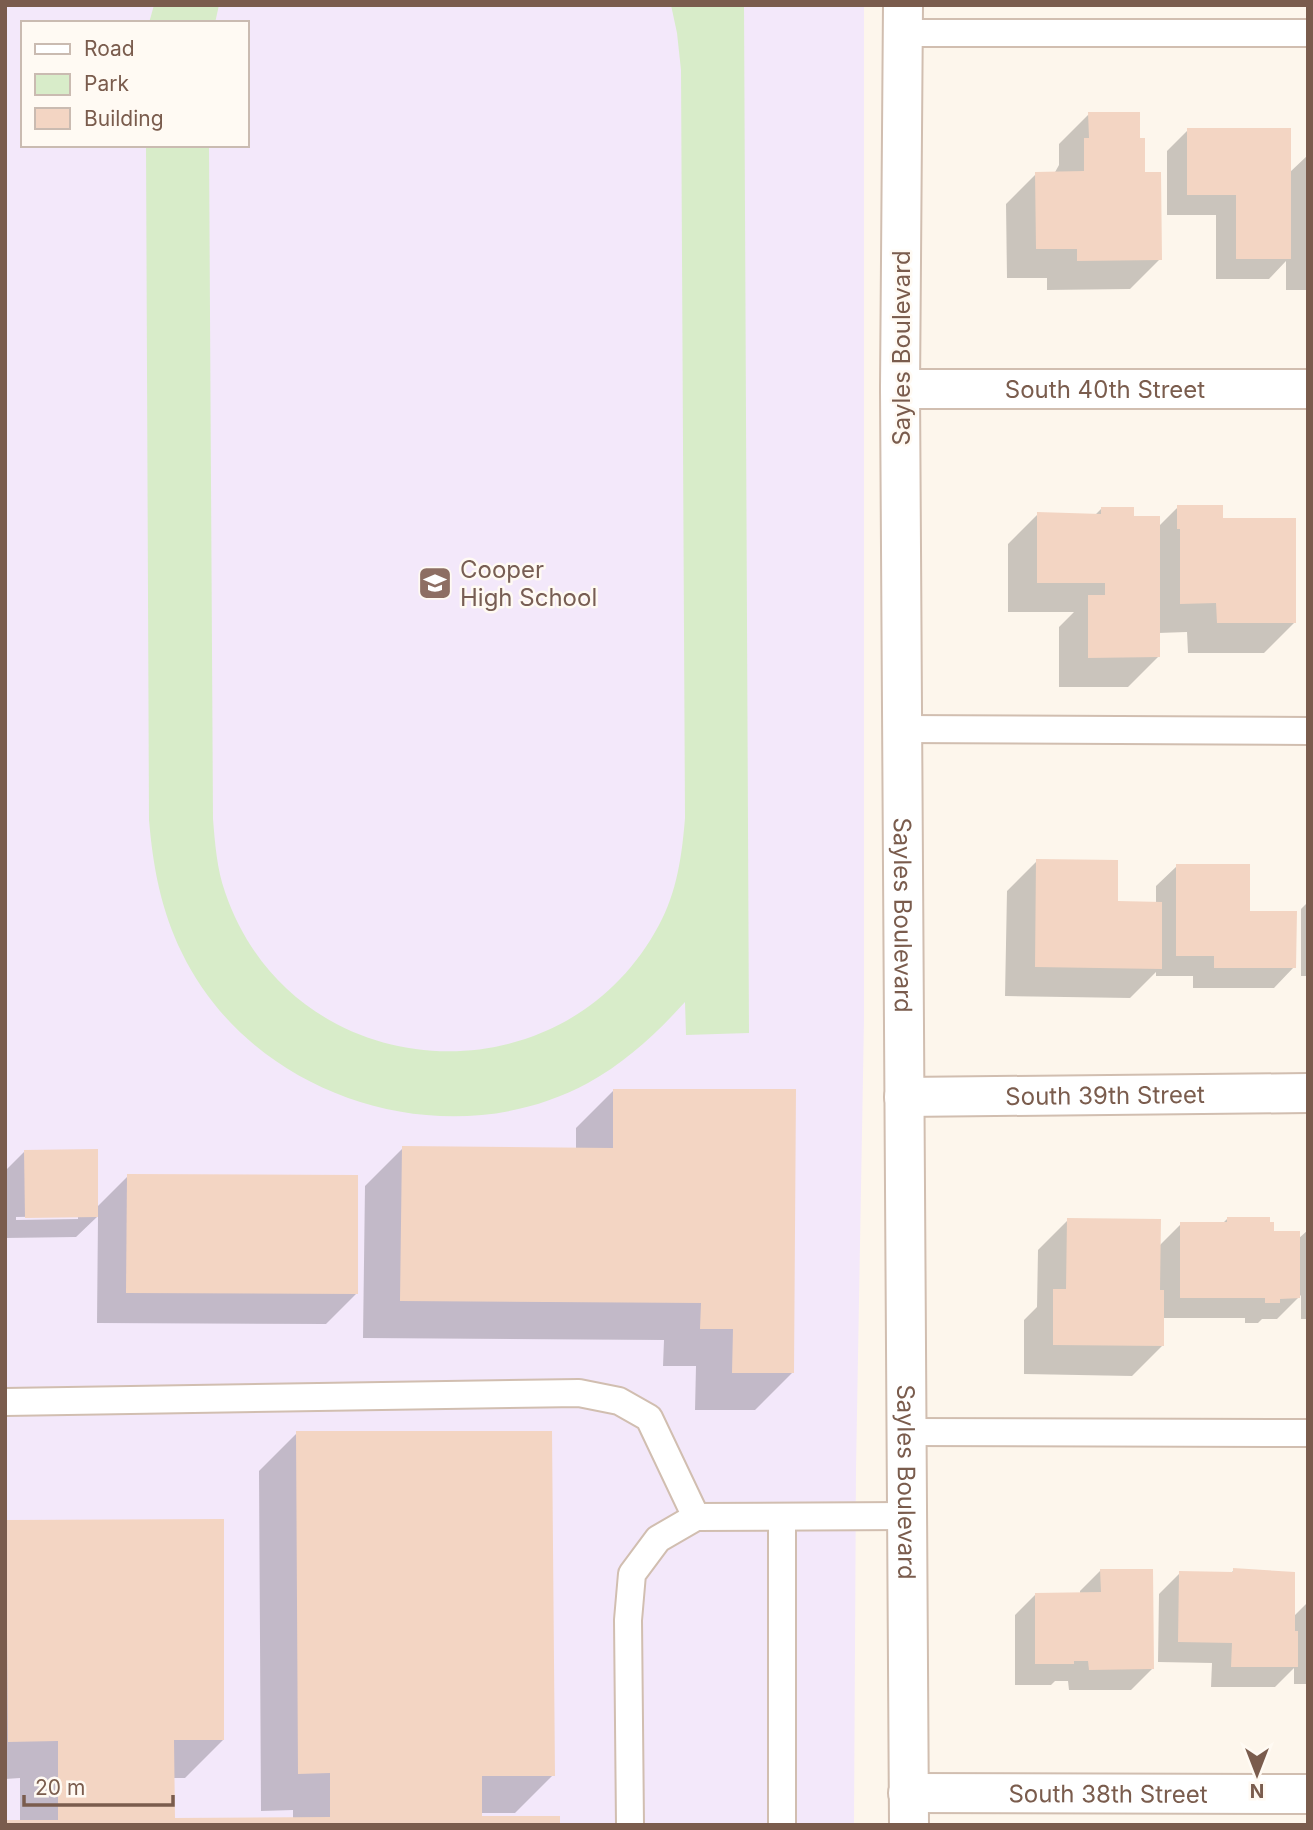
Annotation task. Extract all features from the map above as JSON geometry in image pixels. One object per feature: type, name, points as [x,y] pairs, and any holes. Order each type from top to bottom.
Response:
[{"type":"street","name":"Sayles Boulevard","points":[[903,19],[900,389],[908,1809]]},
{"type":"street","name":"South 40th Street","points":[[900,389],[1308,389]]},
{"type":"street","name":"South 39th Street","points":[[904,1097],[1308,1093]]},
{"type":"street","name":"South 38th Street","points":[[908,1809],[1308,1794]]},
{"type":"lane","points":[[903,19],[1308,33]]},
{"type":"lane","points":[[902,729],[1308,731]]},
{"type":"lane","points":[[5,1402],[579,1394],[619,1401],[649,1418],[696,1517]]},
{"type":"lane","points":[[906,1432],[1308,1433]]},
{"type":"lane","points":[[630,1825],[628,1620],[632,1574],[658,1539],[696,1517],[906,1516]]},
{"type":"lane","points":[[782,1517],[782,1825]]},
{"type":"shaded area","name":"Cooper High School","points":[[5,5],[864,5],[864,1020],[856,1469],[854,1825],[5,1825]]},
{"type":"green space","points":[[154,5],[219,5],[215,21],[150,21]]},
{"type":"green space","points":[[671,5],[744,5],[749,1033],[686,1035],[685,1002],[652,1036],[615,1066],[588,1083],[533,1105],[474,1116],[416,1114],[358,1101],[304,1078],[255,1045],[214,1003],[182,953],[159,888],[149,820],[146,147],[209,147],[213,819],[218,865],[225,892],[259,957],[307,1006],[366,1037],[431,1051],[497,1046],[560,1024],[615,984],[659,925],[670,900],[680,859],[685,818],[681,70]]},
{"type":"building","points":[[1088,112],[1140,112],[1140,138],[1145,138],[1145,172],[1161,172],[1162,260],[1077,261],[1077,249],[1036,249],[1035,172],[1084,171],[1084,138],[1089,138]]},
{"type":"building","points":[[1187,128],[1291,128],[1291,259],[1236,259],[1236,195],[1187,195]]},
{"type":"building","points":[[1177,505],[1223,505],[1223,518],[1296,518],[1296,623],[1217,623],[1216,603],[1180,604],[1180,529],[1177,529]]},
{"type":"building","points":[[1101,507],[1134,507],[1134,516],[1160,516],[1160,657],[1088,658],[1088,595],[1105,595],[1105,583],[1037,583],[1037,512],[1101,514]]},
{"type":"building","points":[[1036,859],[1118,860],[1118,901],[1162,902],[1162,969],[1035,967]]},
{"type":"building","points":[[1176,864],[1250,864],[1250,911],[1297,911],[1296,968],[1214,968],[1214,956],[1176,956]]},
{"type":"building","points":[[613,1089],[796,1089],[794,1373],[732,1373],[733,1329],[700,1329],[701,1303],[400,1301],[402,1146],[613,1148]]},
{"type":"building","points":[[98,1149],[98,1217],[25,1218],[24,1150]]},
{"type":"building","points":[[127,1174],[358,1175],[358,1294],[126,1293]]},
{"type":"building","points":[[1227,1217],[1270,1217],[1270,1222],[1274,1222],[1274,1231],[1300,1231],[1300,1298],[1280,1299],[1280,1303],[1265,1303],[1265,1298],[1180,1298],[1180,1222],[1227,1222]]},
{"type":"building","points":[[1067,1218],[1161,1219],[1160,1290],[1164,1290],[1164,1346],[1053,1345],[1053,1289],[1066,1289]]},
{"type":"building","points":[[296,1431],[552,1431],[555,1776],[482,1776],[482,1816],[560,1816],[560,1825],[5,1825],[5,1820],[58,1820],[58,1741],[8,1742],[6,1520],[224,1519],[224,1740],[174,1740],[175,1818],[330,1817],[330,1773],[298,1774]]},
{"type":"building","points":[[1233,1568],[1295,1572],[1298,1667],[1231,1667],[1232,1643],[1178,1642],[1179,1571],[1233,1572]]},
{"type":"building","points":[[1100,1569],[1153,1569],[1154,1669],[1089,1670],[1088,1661],[1074,1661],[1074,1664],[1035,1664],[1035,1593],[1101,1592]]},
{"type":"place","name":"Cooper High School","points":[[435,583]]}]
